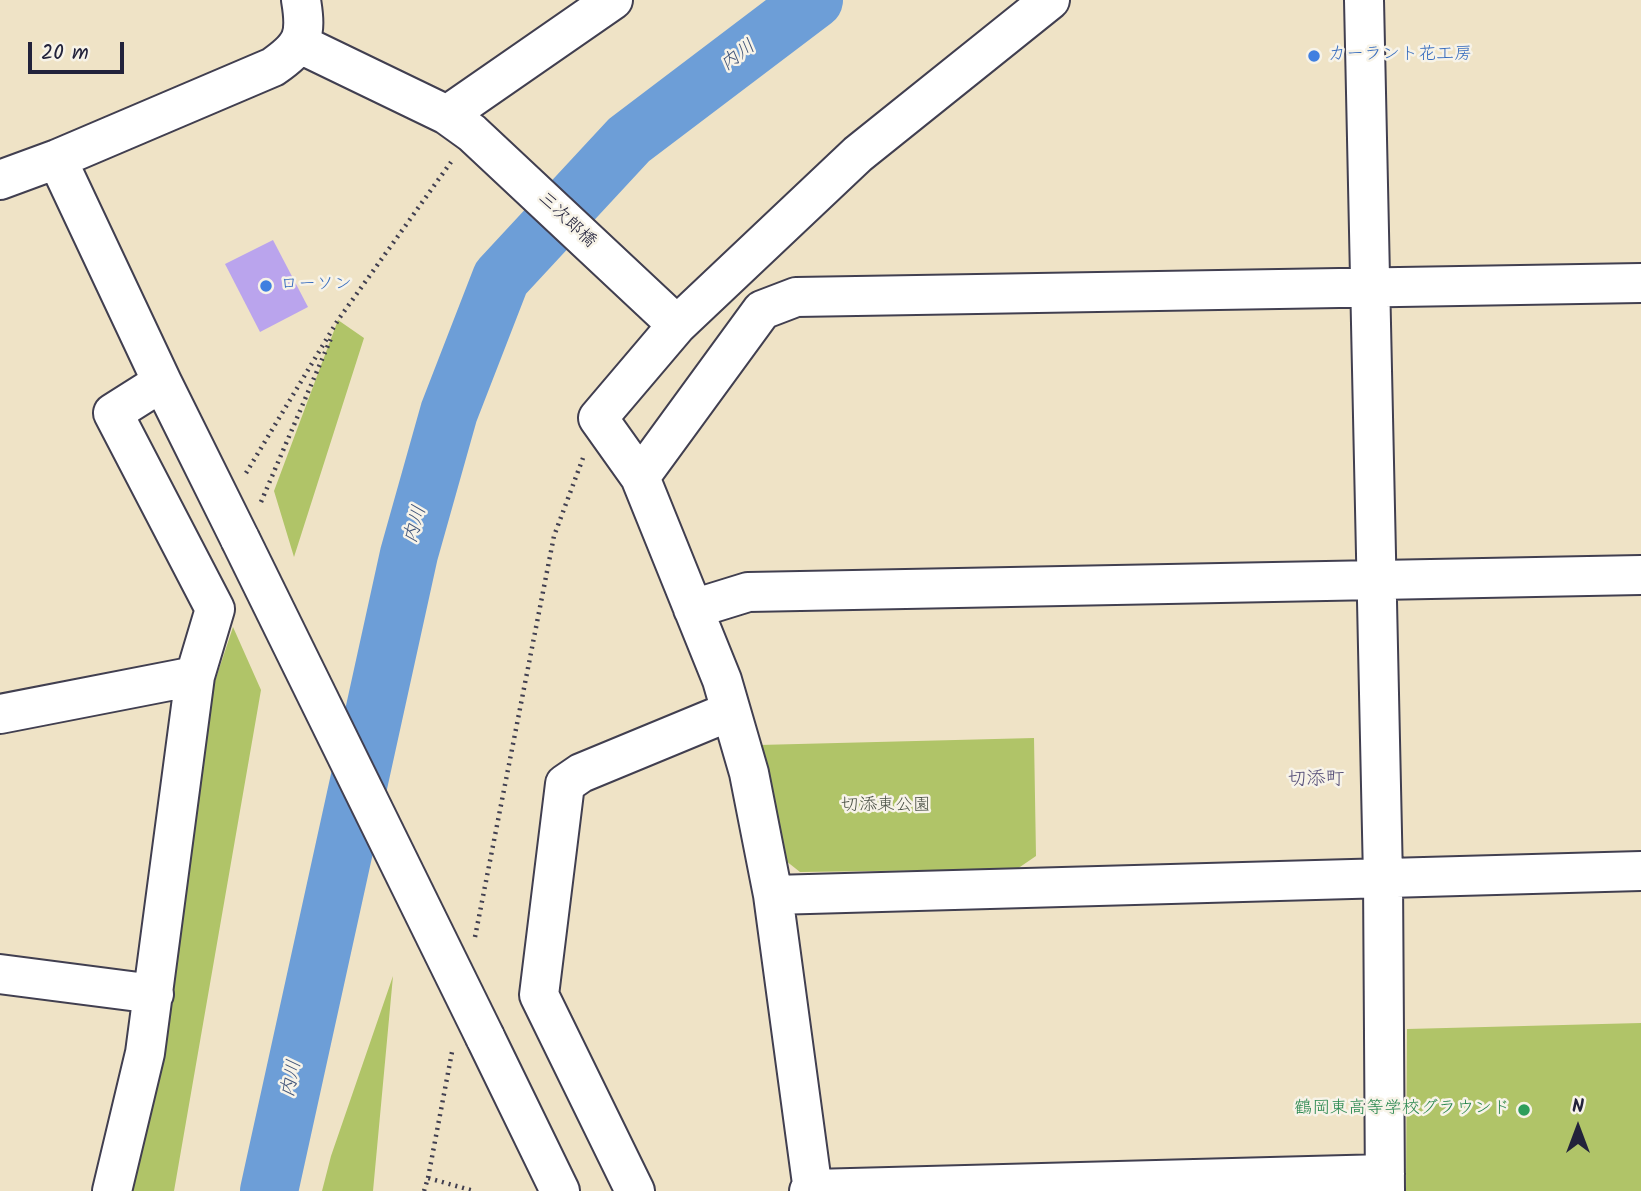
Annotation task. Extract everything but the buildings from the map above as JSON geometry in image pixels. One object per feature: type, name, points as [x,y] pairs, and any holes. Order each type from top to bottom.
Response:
[{"type":"street","points":[[0,180],[57,159],[273,66],[300,44],[303,26],[301,0]]},
{"type":"street","points":[[460,124],[613,0]]},
{"type":"street","points":[[1050,0],[858,154],[668,318],[598,418],[640,477],[722,680],[749,773],[773,895],[812,1190],[1385,1183],[1382,878],[1364,0]]},
{"type":"street","name":"三次郎橋","points":[[300,44],[460,124],[668,318]]},
{"type":"street","points":[[57,159],[162,382],[241,519],[469,1041],[560,1191]]},
{"type":"street","points":[[640,477],[762,310],[796,297],[1641,283]]},
{"type":"street","points":[[112,1191],[145,1053],[195,676],[215,609],[113,413],[162,382]]},
{"type":"street","points":[[693,609],[748,592],[1641,575]]},
{"type":"street","points":[[0,714],[195,676]]},
{"type":"street","points":[[635,1191],[540,995],[565,784],[580,773],[731,711]]},
{"type":"street","points":[[773,895],[1641,871]]},
{"type":"street","points":[[0,974],[154,994]]},
{"type":"path","points":[[241,519],[338,320],[460,124]]},
{"type":"path","points":[[241,519],[338,320]]},
{"type":"path","points":[[474,940],[554,536],[598,418]]},
{"type":"path","points":[[424,1191],[469,1041]]},
{"type":"path","points":[[428,1178],[474,1191]]},
{"type":"green space","points":[[338,320],[364,338],[294,557],[274,491]]},
{"type":"green space","points":[[233,627],[261,690],[174,1191],[129,1191],[211,693]]},
{"type":"green space","name":"切添東公園","points":[[1034,738],[1036,856],[1017,869],[800,872],[776,853],[759,745]]},
{"type":"green space","points":[[393,976],[373,1191],[322,1191],[331,1156]]},
{"type":"green space","name":"鶴岡東高等学校グラウンド","points":[[1641,1023],[1641,1191],[1406,1191],[1407,1029]]},
{"type":"waterway","name":"内川","points":[[269,1191],[409,554],[449,412],[501,278],[629,140],[814,0]]},
{"type":"place","name":"カーラント花工房","points":[[1314,56]]},
{"type":"place","name":"ローソン","points":[[266,286]]},
{"type":"place","name":"鶴岡東高等学校グラウンド","points":[[1524,1110]]},
{"type":"district","name":"切添町","points":[[1316,781]]}]
